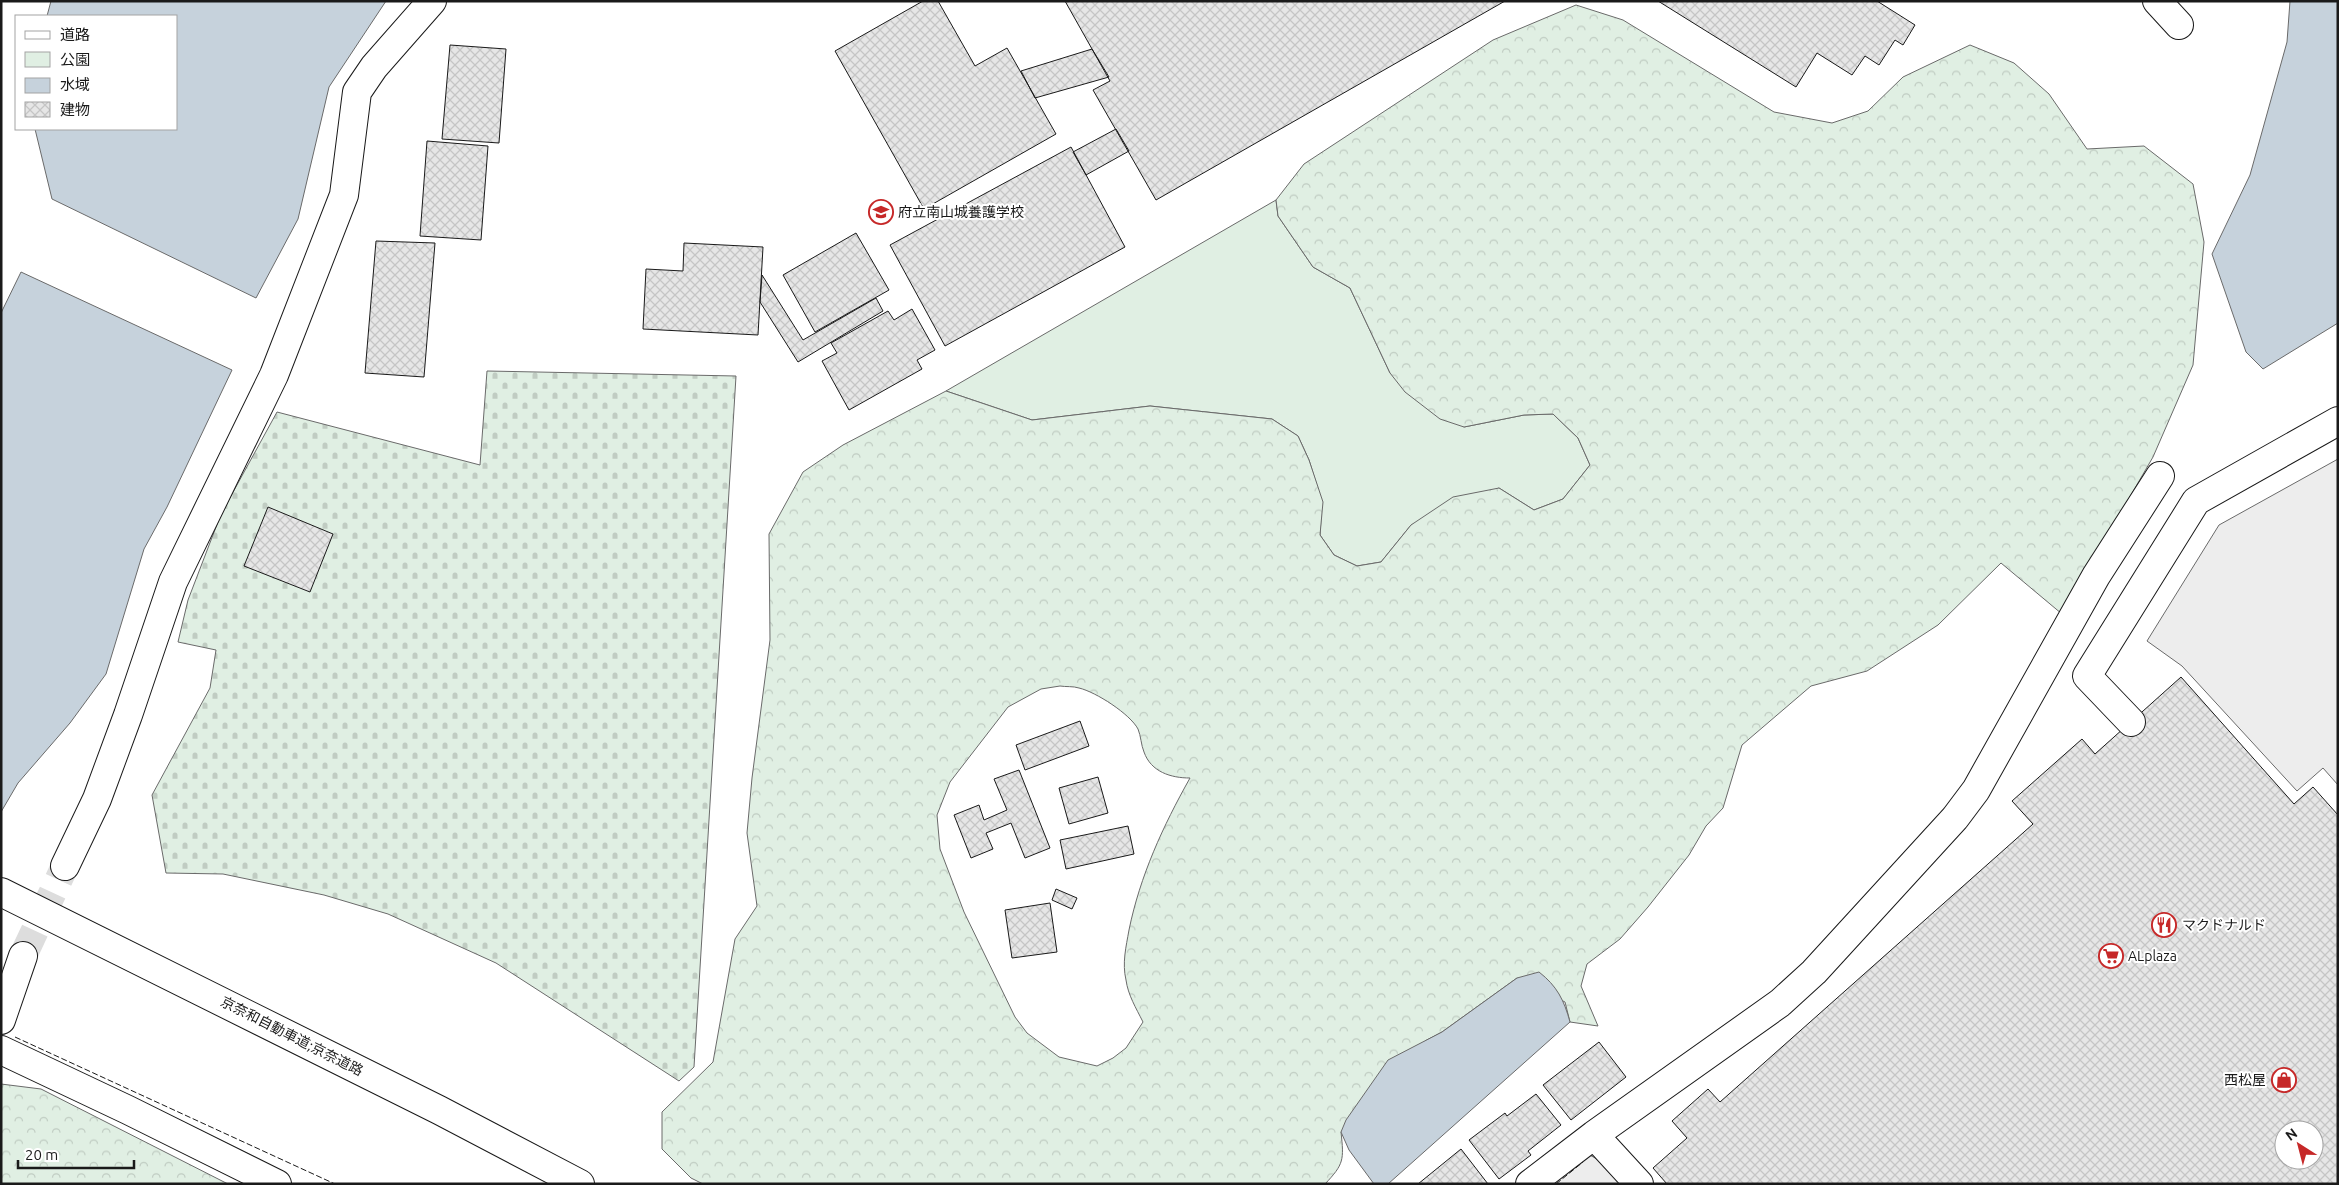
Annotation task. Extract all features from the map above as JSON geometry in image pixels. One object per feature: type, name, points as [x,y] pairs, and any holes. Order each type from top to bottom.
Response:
[{"type":"main road","points":[[65,866],[97,799],[173,582],[274,375],[344,195],[357,92],[374,67],[432,1]]},
{"type":"main road","points":[[2157,1],[2179,25]]},
{"type":"main road","points":[[2131,722],[2087,676],[2196,501],[2338,421]]},
{"type":"main road","points":[[1530,1184],[1594,1135],[1780,1003],[1814,972],[1955,818],[1976,790],[2096,576],[2160,476]]},
{"type":"main road","name":"京奈和自動車道;京奈道路","points":[[1,892],[439,1110],[580,1184]]},
{"type":"main road","points":[[1,1020],[23,956]]},
{"type":"main road","points":[[1,1050],[277,1184]]},
{"type":"main road","points":[[1594,1135],[1639,1184]]},
{"type":"main road","points":[[538,1163],[570,1184]]},
{"type":"green space","points":[[1576,5],[1623,20],[1774,112],[1832,123],[1868,111],[1903,77],[1970,45],[2014,63],[2049,94],[2087,149],[2144,146],[2193,184],[2204,242],[2193,365],[2153,457],[2062,614],[2001,563],[1938,625],[1867,671],[1811,686],[1742,745],[1723,808],[1706,826],[1689,855],[1648,907],[1620,939],[1587,964],[1581,986],[1598,1026],[1570,1022],[1565,1002],[1517,978],[1442,1032],[1425,1041],[1341,1132],[1341,1161],[1336,1171],[1325,1184],[703,1184],[691,1178],[662,1149],[662,1112],[713,1062],[735,939],[757,906],[747,833],[752,778],[770,640],[769,534],[803,472],[843,445],[946,391],[1032,420],[1150,406],[1272,419],[1298,436],[1309,460],[1323,502],[1320,535],[1334,555],[1357,566],[1381,562],[1411,525],[1453,497],[1499,488],[1534,510],[1563,499],[1590,465],[1578,438],[1553,414],[1524,415],[1464,427],[1440,419],[1405,392],[1390,373],[1350,288],[1313,267],[1278,216],[1276,200],[1304,164],[1493,40]],"holes":[[[1060,686],[1077,687],[1086,690],[1112,704],[1128,717],[1138,729],[1144,752],[1151,764],[1169,775],[1190,778],[1171,814],[1146,871],[1129,930],[1125,955],[1125,974],[1130,996],[1143,1022],[1126,1048],[1113,1058],[1097,1066],[1059,1057],[1027,1033],[1015,1017],[964,912],[940,849],[937,815],[950,782],[1008,707],[1041,689]]]},
{"type":"green space","points":[[1276,200],[1278,216],[1313,267],[1350,288],[1390,373],[1464,427],[1524,415],[1553,414],[1578,438],[1590,465],[1563,499],[1534,510],[1499,488],[1411,525],[1381,562],[1357,566],[1334,555],[1320,535],[1322,502],[1309,460],[1298,436],[1272,419],[1150,406],[1032,420],[946,391]]},
{"type":"green space","points":[[487,371],[736,376],[694,1067],[679,1081],[496,963],[388,914],[324,895],[223,874],[166,873],[152,795],[210,688],[216,650],[178,642],[188,600],[221,514],[277,412],[480,465]]},
{"type":"green space","points":[[1,1084],[41,1089],[228,1184],[1,1184]]},
{"type":"shaded area","points":[[2338,459],[2338,785],[2323,768],[2297,791],[2182,666],[2147,641],[2219,525]]},
{"type":"shaded area","points":[[1586,1153],[1608,1165],[1625,1184],[1547,1184]]},
{"type":"water","points":[[51,1],[386,1],[329,87],[298,219],[256,298],[52,199],[35,130],[178,130],[178,15],[47,15]]},
{"type":"water","points":[[2290,1],[2338,1],[2338,323],[2263,369],[2246,352],[2212,254],[2250,175],[2287,42]]},
{"type":"water","points":[[21,272],[232,370],[167,507],[144,549],[106,674],[70,723],[18,783],[1,812],[1,313]]},
{"type":"water","points":[[1539,972],[1559,994],[1570,1022],[1388,1184],[1374,1184],[1349,1150],[1341,1132],[1346,1120],[1388,1060],[1442,1032],[1517,978]]},
{"type":"building","points":[[923,1],[938,1],[975,66],[1007,48],[1056,134],[924,209],[835,51]]},
{"type":"building","points":[[1065,1],[1505,1],[1156,200],[1093,90],[1110,81]]},
{"type":"building","points":[[1658,1],[1877,1],[1915,25],[1903,45],[1895,40],[1879,65],[1865,56],[1852,75],[1817,53],[1796,87]]},
{"type":"building","points":[[450,45],[506,49],[499,143],[442,139]]},
{"type":"building","points":[[1092,49],[1109,77],[1035,98],[1021,71]]},
{"type":"building","points":[[1116,129],[1129,151],[1086,175],[1073,152]]},
{"type":"building","points":[[427,141],[488,146],[481,240],[420,236]]},
{"type":"building","points":[[1071,147],[1125,247],[945,346],[890,245]]},
{"type":"building","points":[[856,233],[889,290],[815,332],[783,275]]},
{"type":"building","points":[[376,241],[435,243],[424,377],[365,373]]},
{"type":"building","points":[[684,243],[763,247],[758,335],[643,329],[646,269],[683,271]]},
{"type":"building","points":[[762,275],[803,340],[876,298],[883,311],[798,362],[760,302]]},
{"type":"building","points":[[912,309],[935,350],[917,360],[922,369],[849,410],[822,361],[837,353],[831,343],[888,311],[894,320]]},
{"type":"building","points":[[268,507],[333,534],[310,592],[244,566]]},
{"type":"building","name":"ALplaza","points":[[2181,677],[2294,804],[2313,787],[2338,815],[2338,1184],[1667,1184],[1653,1168],[1687,1138],[1672,1121],[1708,1089],[1720,1102],[2033,824],[2012,801],[2082,739],[2095,754]]},
{"type":"building","points":[[1080,721],[1089,746],[1025,770],[1016,745]]},
{"type":"building","points":[[1019,770],[1050,848],[1025,858],[1011,823],[986,833],[993,849],[971,858],[954,815],[979,805],[984,820],[1007,810],[994,779]]},
{"type":"building","points":[[1098,777],[1108,813],[1069,824],[1059,788]]},
{"type":"building","points":[[1128,826],[1134,854],[1066,869],[1060,840]]},
{"type":"building","points":[[1056,889],[1077,898],[1072,909],[1052,900]]},
{"type":"building","points":[[1050,903],[1057,952],[1012,958],[1005,910]]},
{"type":"building","points":[[1599,1042],[1626,1077],[1571,1120],[1543,1085]]},
{"type":"building","points":[[1536,1094],[1561,1125],[1528,1151],[1531,1155],[1499,1179],[1469,1140],[1505,1113],[1507,1116]]},
{"type":"building","points":[[1461,1149],[1488,1184],[1418,1184]]},
{"type":"tunnel","points":[[23,956],[65,866]]},
{"type":"fence","points":[[15,1037],[335,1184]]},
{"type":"fence","points":[[1556,1184],[1583,1162]]},
{"type":"place","name":"府立南山城養護学校","points":[[881,212]]},
{"type":"place","name":"マクドナルド","points":[[2164,925]]},
{"type":"place","name":"ALplaza","points":[[2111,956]]},
{"type":"place","name":"西松屋","points":[[2284,1080]]}]
